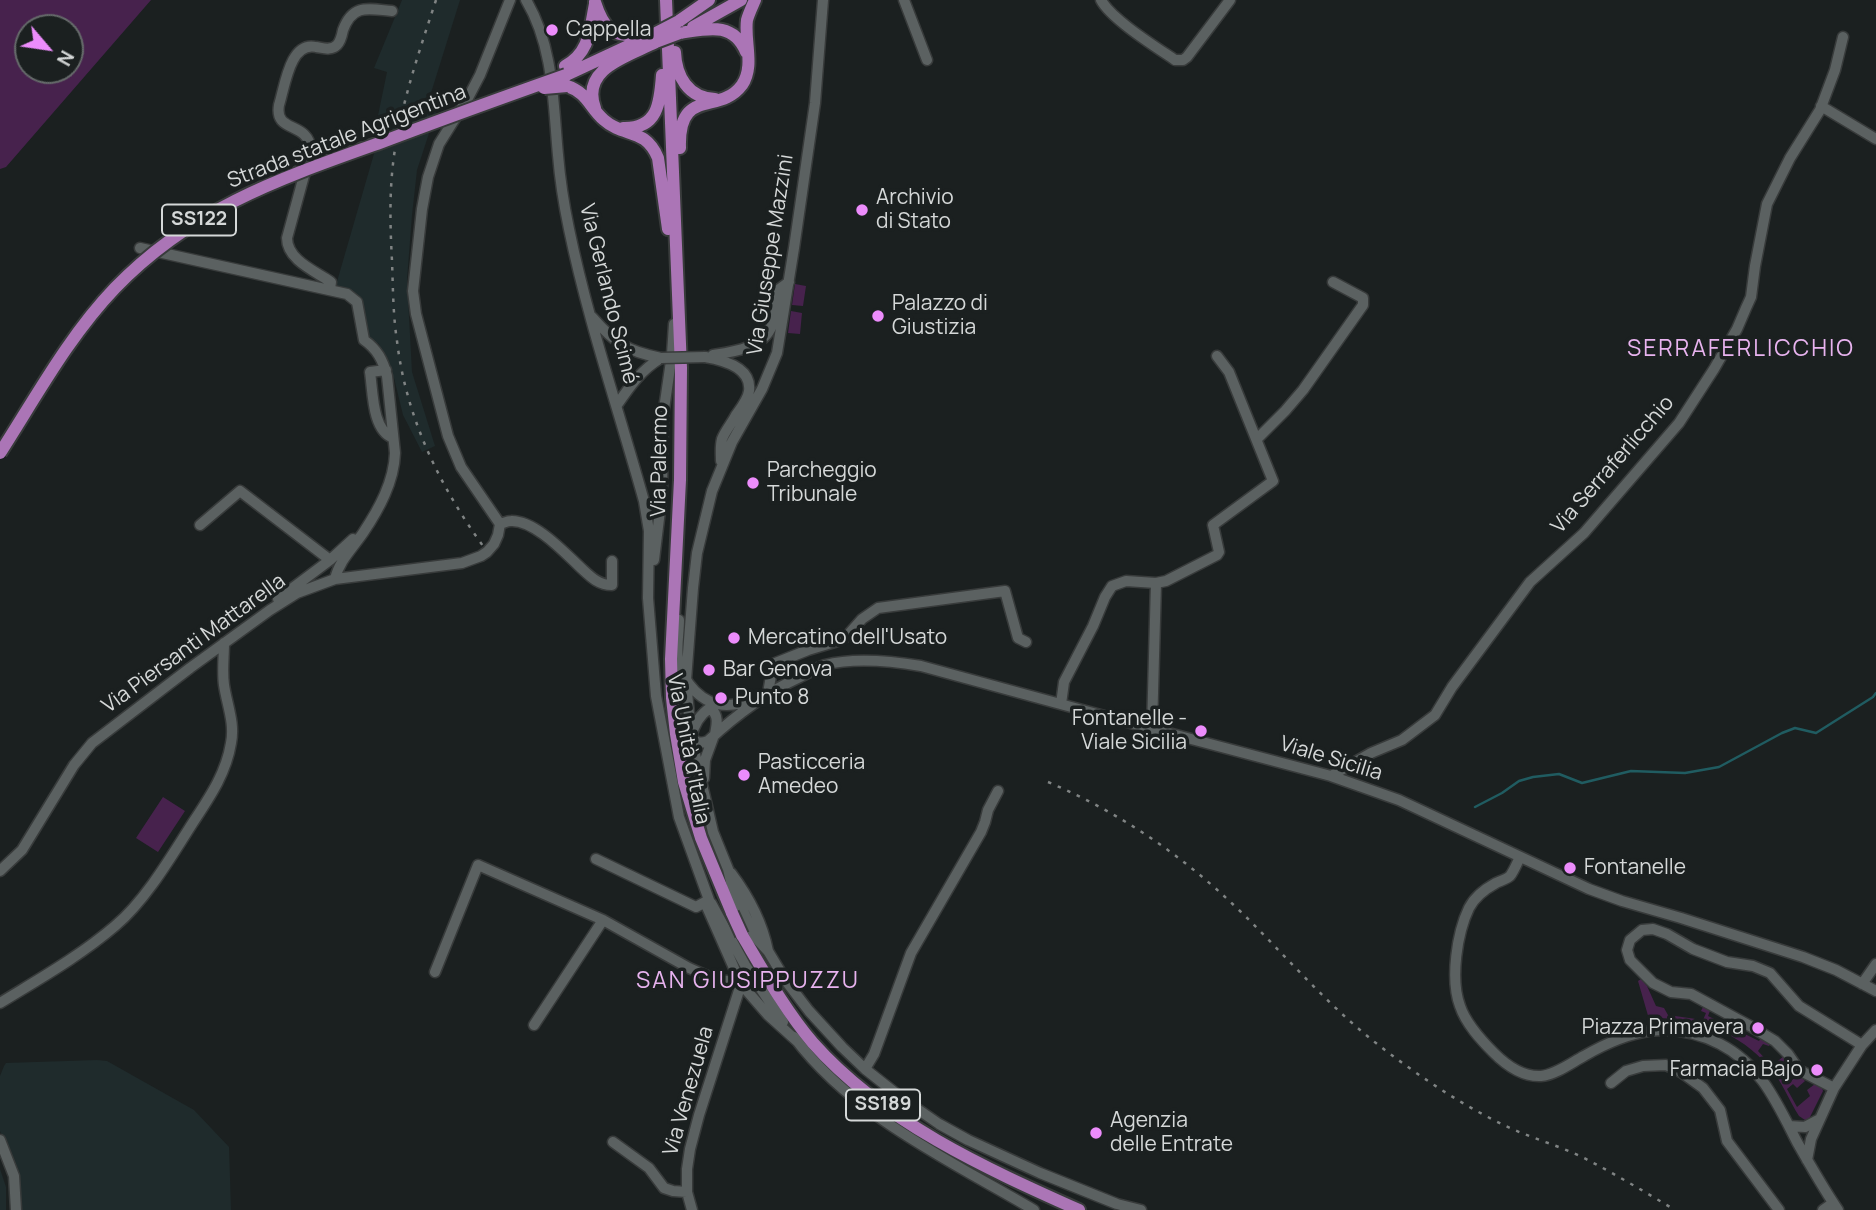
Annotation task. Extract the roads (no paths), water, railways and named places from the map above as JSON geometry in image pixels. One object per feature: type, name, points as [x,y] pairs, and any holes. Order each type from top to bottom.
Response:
[{"type":"main road","points":[[619,128],[643,125],[652,118],[658,108],[671,30],[660,0]]},
{"type":"main road","points":[[668,0],[674,13],[676,62],[682,80],[699,96],[709,99],[722,98]]},
{"type":"main road","name":"Via Palermo","points":[[668,0],[681,368],[672,698],[684,782],[701,838],[728,917],[745,929]]},
{"type":"main road","points":[[671,30],[696,0]]},
{"type":"main road","points":[[597,112],[592,92],[598,75],[605,68],[671,30],[709,0]]},
{"type":"main road","points":[[486,104],[566,76],[671,30],[718,14],[741,0]]},
{"type":"main road","points":[[680,480],[687,432],[680,133],[684,119],[695,107],[735,92],[742,84],[748,70],[747,19],[755,0]]},
{"type":"main road","points":[[595,1],[604,25],[617,34],[625,36],[711,28],[725,30],[741,42],[748,57]]},
{"type":"main road","points":[[486,104],[548,87],[566,76],[572,63],[585,49],[595,1]]},
{"type":"main road","points":[[566,76],[606,122],[647,140],[654,147],[677,278]]},
{"type":"main road","name":"Strada statale Agrigentina","points":[[0,453],[89,318],[115,288],[177,234],[239,197],[312,167],[486,104]]},
{"type":"main road","name":"SS189","points":[[745,929],[791,1014],[841,1071],[878,1101],[962,1154],[1079,1210]]},
{"type":"street","points":[[510,0],[480,75],[439,144],[432,166],[422,209],[413,291],[416,314],[451,444],[461,467],[500,523],[512,521],[535,529],[593,579],[605,585],[612,585],[612,561]]},
{"type":"street","name":"Via Gerlando Scimé","points":[[526,0],[541,33],[549,62],[558,160],[569,229],[589,313],[646,511],[649,531],[648,598]]},
{"type":"street","name":"Via Giuseppe Mazzini","points":[[728,917],[733,890],[728,869],[713,832],[691,737],[687,680],[693,588],[697,553],[712,491],[732,442],[775,361],[814,103],[823,0]]},
{"type":"street","points":[[904,0],[927,60]]},
{"type":"street","points":[[1101,0],[1105,7],[1139,36],[1180,60],[1187,57],[1230,0]]},
{"type":"street","points":[[330,290],[331,282],[294,257],[287,245],[311,150],[307,136],[281,119],[279,104],[292,62],[299,50],[309,45],[329,49],[336,46],[341,40],[349,16],[359,10],[392,11]]},
{"type":"street","name":"Via Serraferlicchio","points":[[1331,776],[1371,753],[1402,740],[1435,715],[1452,687],[1530,582],[1584,533],[1679,423],[1737,329],[1751,297],[1767,204],[1821,106],[1835,70],[1843,37]]},
{"type":"street","points":[[1821,106],[1876,139]]},
{"type":"street","points":[[140,248],[347,294],[356,302],[364,340],[375,348],[386,370],[395,466],[375,514],[338,566],[335,579]]},
{"type":"street","points":[[648,598],[662,494],[663,416],[673,354],[677,278]]},
{"type":"street","points":[[705,357],[742,349],[764,337],[773,323],[778,290],[789,282]]},
{"type":"street","points":[[1257,439],[1303,390],[1363,305],[1363,298],[1333,282]]},
{"type":"street","points":[[589,313],[609,334],[630,350],[661,358],[705,357],[723,360],[742,371],[749,394],[723,437],[722,466]]},
{"type":"street","points":[[1061,704],[1065,682],[1111,586],[1126,581],[1166,581],[1217,555],[1220,548],[1213,525],[1273,481],[1229,372],[1217,356]]},
{"type":"street","points":[[617,405],[640,374],[661,358]]},
{"type":"street","points":[[386,370],[370,372],[378,426],[393,438]]},
{"type":"street","points":[[200,525],[240,491],[330,560]]},
{"type":"street","name":"Via Piersanti Mattarella","points":[[0,871],[22,850],[86,750],[149,694],[298,593],[335,579],[462,563],[481,556],[491,548],[498,535],[500,523]]},
{"type":"street","points":[[270,610],[280,596],[330,560],[365,530]]},
{"type":"street","points":[[676,559],[679,594],[677,657],[693,690],[710,708],[714,711],[717,717],[714,735],[708,741],[697,743],[691,737],[699,718],[710,708],[758,700]]},
{"type":"street","points":[[1152,729],[1156,583]]},
{"type":"street","points":[[768,693],[773,664],[838,641],[862,618],[878,608],[1005,591],[1018,638],[1026,642]]},
{"type":"street","name":"Via Unità d'Italia","points":[[648,598],[656,696],[679,817],[709,900],[707,907],[728,917],[732,964],[741,984],[768,1015],[798,1042]]},
{"type":"street","points":[[0,1003],[84,950],[117,925],[170,859],[216,788],[232,738],[223,677],[225,643]]},
{"type":"street","name":"Viale Sicilia","points":[[714,735],[739,712],[768,693],[824,666],[856,661],[921,666],[1331,776],[1399,800],[1589,889],[1803,957],[1836,970],[1876,991]]},
{"type":"street","points":[[693,690],[722,705]]},
{"type":"street","name":"Via Giuseppe Mazzini","points":[[704,792],[705,760],[714,735]]},
{"type":"street","points":[[865,1069],[874,1054],[911,953],[981,832],[998,791]]},
{"type":"street","points":[[1520,857],[1510,876],[1479,894],[1469,907],[1456,957],[1459,1004],[1465,1018],[1483,1042],[1504,1063],[1518,1071],[1541,1076],[1629,1034],[1660,1030],[1689,1032],[1721,1045],[1755,1069],[1766,1083],[1807,1160],[1836,1207],[1823,1210]]},
{"type":"street","points":[[596,859],[696,907],[709,900]]},
{"type":"street","points":[[435,972],[478,865],[603,920],[713,979],[748,985],[774,1010]]},
{"type":"street","name":"Via Giuseppe Mazzini","points":[[728,869],[752,905],[745,929],[768,951],[809,1011],[865,1069],[939,1124],[968,1140],[1040,1173],[1117,1204],[1141,1210]]},
{"type":"street","points":[[728,917],[752,905]]},
{"type":"street","points":[[534,1025],[603,920]]},
{"type":"street","name":"Via Unità d'Italia","points":[[745,929],[745,965],[805,1052],[835,1081],[910,1139],[1034,1210]]},
{"type":"street","points":[[1834,1088],[1799,1070],[1775,1041],[1691,995],[1671,992],[1653,983],[1627,955],[1630,940],[1648,929],[1667,934],[1693,949],[1727,962],[1753,966],[1770,973],[1799,1006],[1863,1045]]},
{"type":"street","points":[[723,980],[730,972],[732,964]]},
{"type":"street","points":[[1862,984],[1876,964]]},
{"type":"street","name":"Via Venezuela","points":[[692,1210],[687,1192],[687,1169],[698,1115],[745,965]]},
{"type":"street","points":[[1807,1160],[1811,1139],[1834,1088],[1876,1030]]},
{"type":"street","points":[[1611,1083],[1626,1071],[1643,1066],[1665,1065],[1681,1072],[1703,1088],[1720,1110],[1727,1141],[1779,1210]]},
{"type":"street","points":[[1789,1126],[1805,1127],[1819,1119]]},
{"type":"street","points":[[0,1140],[14,1177],[16,1210]]},
{"type":"street","points":[[613,1142],[649,1168],[664,1188],[687,1192]]},
{"type":"waterway","points":[[1475,807],[1519,781],[1533,777],[1559,774],[1582,783],[1631,771],[1685,773],[1719,767],[1795,728],[1816,733],[1876,693]]},
{"type":"railway","points":[[436,0],[407,92],[393,163],[390,219],[395,321],[401,369],[427,449],[452,499],[483,546]]},
{"type":"railway","points":[[1048,782],[1126,822],[1196,872],[1240,911],[1349,1020],[1417,1074],[1494,1120],[1584,1158],[1675,1210]]},
{"type":"place","name":"Cappella","points":[[552,30]]},
{"type":"place","name":"Archivio di Stato","points":[[862,210]]},
{"type":"place","name":"Palazzo di Giustizia","points":[[878,316]]},
{"type":"place","name":"Parcheggio Tribunale","points":[[753,483]]},
{"type":"place","name":"Mercatino dell'Usato","points":[[734,638]]},
{"type":"place","name":"Bar Genova","points":[[709,670]]},
{"type":"place","name":"Punto 8","points":[[721,698]]},
{"type":"place","name":"Fontanelle - Viale Sicilia","points":[[1201,731]]},
{"type":"place","name":"Pasticceria Amedeo","points":[[744,775]]},
{"type":"place","name":"Fontanelle","points":[[1570,868]]},
{"type":"place","name":"Piazza Primavera","points":[[1758,1028]]},
{"type":"place","name":"Farmacia Bajo","points":[[1817,1070]]},
{"type":"place","name":"Agenzia delle Entrate","points":[[1096,1133]]},
{"type":"district","name":"SERRAFERLICCHIO","points":[[1741,350]]},
{"type":"district","name":"SAN GIUSIPPUZZU","points":[[748,982]]}]
